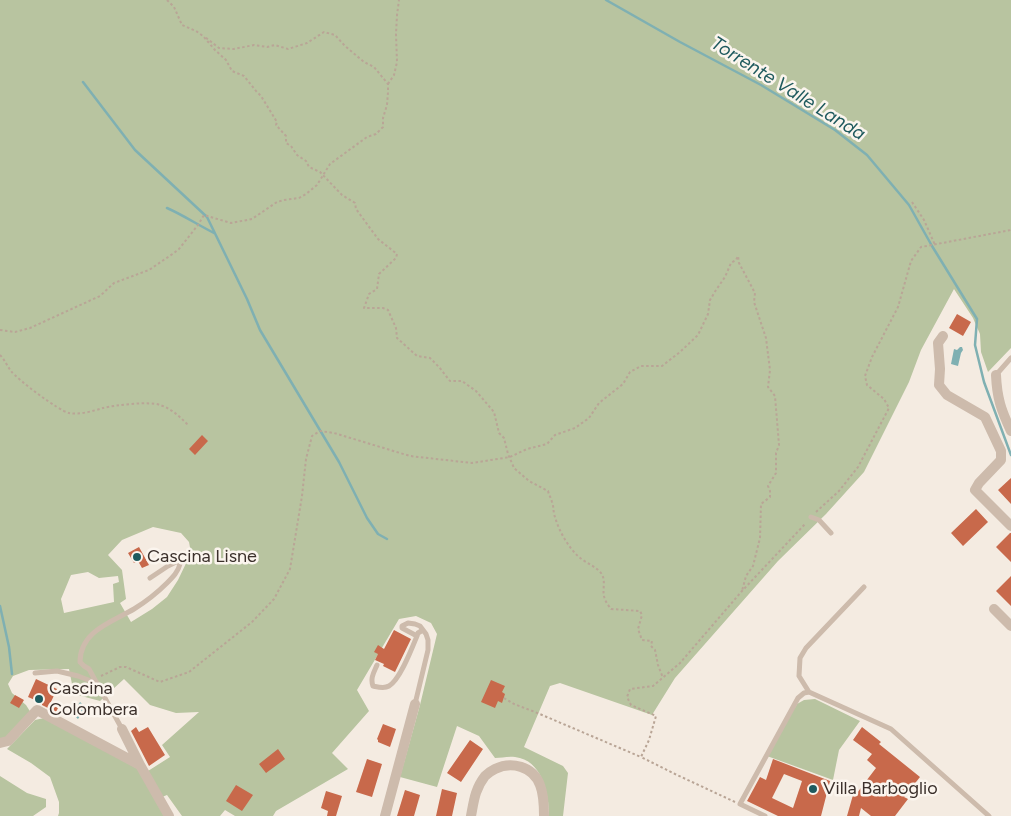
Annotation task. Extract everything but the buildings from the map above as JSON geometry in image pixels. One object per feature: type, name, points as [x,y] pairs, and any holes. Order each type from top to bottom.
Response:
[{"type":"street","points":[[943,336],[938,343],[939,385],[947,395],[985,417],[1000,451],[1001,460],[979,483],[975,490],[1011,526]]},
{"type":"street","points":[[996,375],[997,392],[1002,413],[1011,431]]},
{"type":"street","points":[[994,609],[1011,626]]},
{"type":"street","points":[[385,816],[416,704]]},
{"type":"street","points":[[0,744],[8,741],[37,710],[140,765]]},
{"type":"street","points":[[122,729],[169,816]]},
{"type":"street","points":[[471,816],[477,789],[487,774],[504,765],[519,766],[532,773],[540,784],[544,801],[544,816]]},
{"type":"street","points":[[161,802],[169,806],[177,816]]},
{"type":"lane","points":[[996,375],[1011,358]]},
{"type":"lane","points":[[811,517],[819,520],[831,532]]},
{"type":"lane","points":[[122,729],[89,669],[80,662],[80,653],[92,634],[156,595],[178,571],[180,564],[178,562],[168,566],[150,578]]},
{"type":"lane","points":[[864,587],[806,648],[800,658],[800,676],[809,692],[891,729],[989,816]]},
{"type":"lane","points":[[416,704],[428,650],[428,640],[420,626],[408,623],[402,626],[404,630],[417,636]]},
{"type":"lane","points":[[377,665],[372,676],[373,686],[382,688],[389,686],[396,680],[418,633],[423,630]]},
{"type":"lane","points":[[35,673],[56,671],[96,682]]},
{"type":"lane","points":[[765,816],[740,804],[798,698],[809,692]]},
{"type":"path","points":[[167,0],[174,7],[182,25],[196,31],[219,48],[234,49],[254,45],[267,47],[275,45],[288,49],[307,43],[324,32],[335,35],[364,62],[374,66],[388,84]]},
{"type":"path","points":[[0,330],[15,332],[30,328],[100,296],[114,283],[149,270],[179,248],[204,215],[231,223],[252,219],[277,202],[299,198],[317,185],[330,164],[383,128],[388,84],[394,75],[397,62],[396,34],[399,0]]},
{"type":"path","points":[[203,36],[226,60],[232,71],[244,76],[261,96],[277,122],[276,125],[286,136],[286,143],[291,146],[297,156],[310,167],[320,172],[342,195],[355,203],[356,209],[378,238],[397,254],[396,258],[379,274],[376,289],[369,294],[364,308],[388,310],[398,338],[406,346],[417,356],[430,358],[450,381],[462,381],[476,391],[494,412],[499,433],[504,438],[514,468],[529,481],[548,491],[552,500],[555,518],[569,546],[579,557],[602,575],[605,584],[604,599],[611,609],[640,611],[642,615],[638,629],[642,640],[652,641],[651,646],[655,650],[663,678]]},
{"type":"path","points":[[912,202],[924,220],[935,245]]},
{"type":"path","points":[[642,757],[656,716],[631,705],[627,698],[630,689],[653,686],[680,663],[742,591],[811,517],[839,491],[858,467],[889,408],[884,399],[867,386],[865,376],[898,307],[911,261],[921,247],[1011,230]]},
{"type":"path","points":[[96,682],[120,666],[160,682],[189,672],[252,622],[274,599],[290,569],[306,459],[312,436],[320,431],[334,433],[410,456],[472,463],[510,457],[527,449],[547,444],[556,435],[575,428],[589,418],[600,403],[623,384],[630,372],[641,366],[662,366],[698,335],[708,314],[710,300],[725,277],[731,263],[738,256],[739,263],[755,293],[754,302],[766,338],[770,370],[768,387],[775,396],[779,444],[776,453],[776,473],[768,486],[770,497],[761,504],[760,538],[753,566],[746,576],[742,591]]},
{"type":"path","points":[[0,355],[11,371],[25,383],[68,413],[94,411],[115,405],[158,404],[176,412],[188,425]]},
{"type":"path","points":[[504,698],[514,704],[642,757],[740,804]]},
{"type":"green space","points":[[0,0],[1011,0],[1011,348],[988,372],[981,352],[980,334],[973,318],[954,289],[921,350],[909,382],[864,472],[826,514],[778,561],[675,678],[652,715],[560,683],[550,686],[524,747],[563,766],[568,773],[563,816],[549,816],[545,788],[538,771],[532,764],[524,759],[515,757],[495,758],[479,736],[457,726],[437,787],[400,777],[437,634],[431,623],[416,616],[399,619],[357,690],[369,711],[332,753],[348,769],[276,811],[273,816],[235,816],[225,810],[220,816],[182,816],[167,795],[162,797],[148,771],[170,757],[162,745],[199,712],[176,713],[150,705],[124,679],[100,701],[74,694],[69,669],[29,670],[13,676],[8,684],[12,693],[26,705],[31,713],[7,739],[0,739]],"holes":[[[153,527],[181,533],[189,542],[191,553],[178,580],[167,597],[131,622],[120,603],[126,599],[122,570],[108,555],[122,540]],[[88,572],[99,578],[118,576],[119,582],[113,584],[114,602],[64,613],[61,599],[71,575]]]},
{"type":"green space","points":[[815,699],[860,721],[839,750],[833,780],[767,756],[797,704],[804,700]]},
{"type":"green space","points":[[44,718],[140,770],[164,816],[58,816],[59,802],[50,777],[7,749],[35,720]]},
{"type":"green space","points":[[0,776],[27,793],[46,799],[46,807],[33,816],[0,816]]},
{"type":"water","points":[[960,347],[963,350],[958,366],[951,364],[954,349],[957,350]]},
{"type":"water","points":[[80,702],[86,707],[78,719],[72,714]]},
{"type":"waterway","name":"Torrente Valle Landa","points":[[606,0],[761,85],[835,130],[867,155],[909,205],[977,319],[975,345],[984,382],[1011,455]]},
{"type":"waterway","points":[[83,82],[135,150],[207,217],[260,330],[339,462],[367,518],[378,534],[387,539]]},
{"type":"waterway","points":[[167,208],[214,233]]},
{"type":"waterway","points":[[0,606],[9,647],[12,674]]},
{"type":"place","name":"Cascina Lisne","points":[[137,557]]},
{"type":"place","name":"Cascina Colombera","points":[[39,699]]},
{"type":"place","name":"Villa Barboglio","points":[[813,789]]}]
